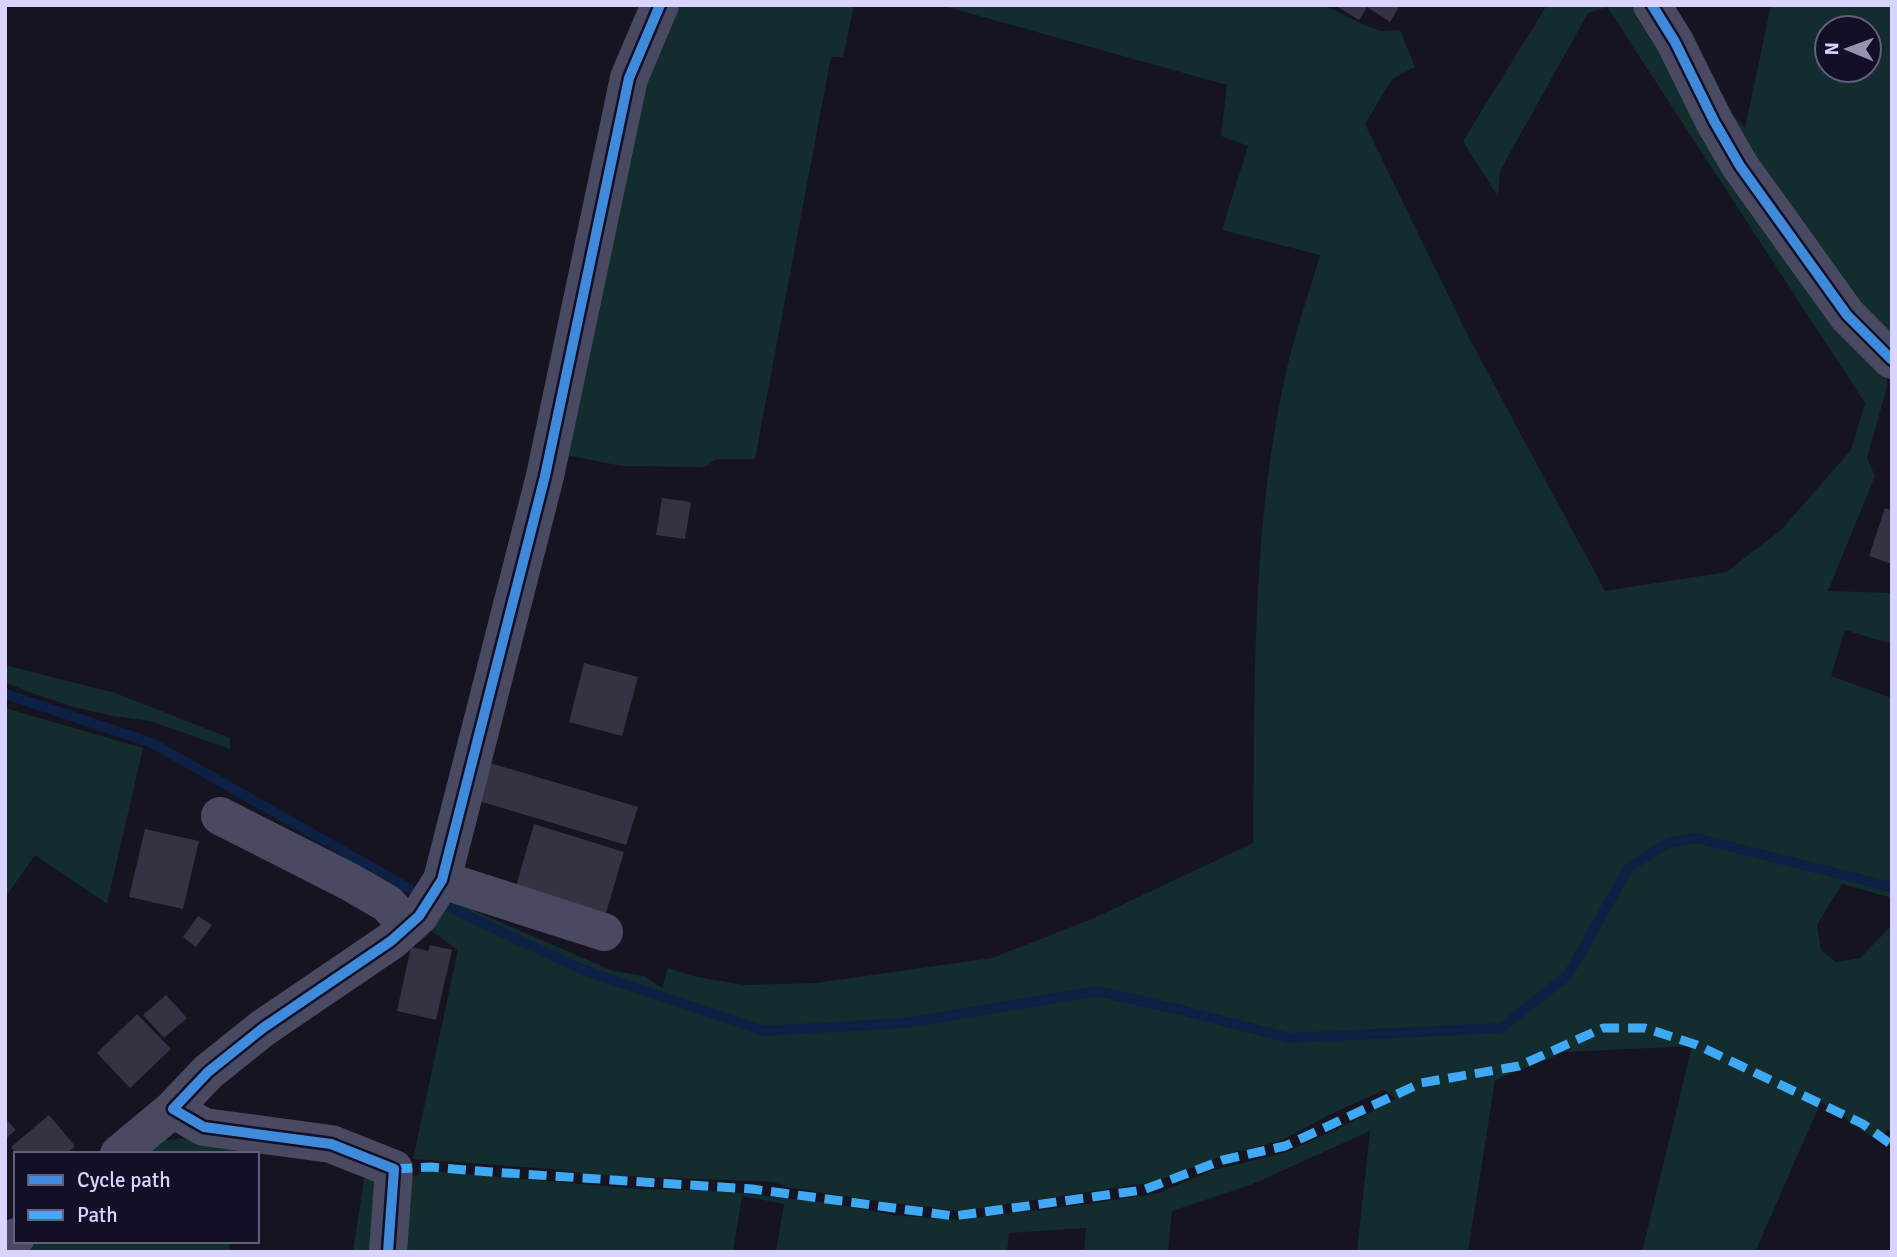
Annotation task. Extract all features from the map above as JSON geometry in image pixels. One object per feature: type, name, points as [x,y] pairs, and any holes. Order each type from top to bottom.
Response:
[{"type":"street","points":[[121,1152],[173,1109],[208,1072],[263,1028],[391,941],[413,921],[441,882],[545,476],[629,78],[660,5]]},
{"type":"street","points":[[1652,5],[1740,166],[1847,315],[1892,360]]},
{"type":"street","points":[[220,816],[350,882],[413,921]]},
{"type":"street","points":[[441,882],[604,932]]},
{"type":"street","points":[[173,1109],[204,1127],[331,1144],[394,1169],[388,1252]]},
{"type":"green space","points":[[670,5],[854,5],[843,57],[831,57],[755,459],[717,459],[705,467],[622,466],[565,455],[622,146]]},
{"type":"green space","points":[[940,5],[1326,6],[1381,31],[1400,30],[1415,67],[1392,79],[1365,124],[1467,334],[1605,591],[1726,572],[1781,530],[1851,450],[1865,403],[1607,7],[1588,13],[1500,171],[1498,197],[1463,141],[1547,5],[1641,5],[1887,367],[1887,387],[1867,458],[1875,476],[1828,591],[1892,593],[1892,644],[1845,630],[1831,676],[1892,698],[1892,898],[1842,884],[1817,925],[1821,950],[1836,962],[1860,958],[1892,925],[1892,1133],[1887,1129],[1879,1142],[1821,1102],[1755,1252],[1642,1252],[1692,1046],[1565,1052],[1495,1080],[1468,1252],[1357,1252],[1370,1131],[1253,1184],[1172,1211],[1168,1252],[1084,1252],[1086,1228],[1009,1233],[1007,1252],[776,1252],[784,1204],[742,1196],[733,1252],[401,1252],[410,1178],[427,1171],[640,1189],[721,1191],[829,1203],[894,1215],[958,1220],[1159,1193],[1213,1170],[1284,1153],[1396,1099],[1384,1090],[1280,1141],[1224,1155],[1147,1183],[961,1211],[869,1200],[786,1187],[774,1182],[597,1175],[413,1159],[458,950],[430,930],[453,893],[477,912],[613,971],[644,976],[662,988],[668,968],[697,977],[745,985],[816,983],[992,958],[1092,919],[1253,843],[1257,604],[1267,485],[1287,368],[1320,255],[1222,230],[1248,146],[1221,136],[1227,85]]},
{"type":"green space","points":[[1674,5],[1734,116],[1745,128],[1771,5],[1892,5],[1892,346],[1746,156]]},
{"type":"green space","points":[[5,665],[115,693],[230,738],[230,749],[150,721],[77,708],[26,691],[5,682]]},
{"type":"green space","points":[[5,708],[143,748],[107,904],[35,855],[5,898]]},
{"type":"green space","points":[[190,1138],[240,1149],[239,1152],[138,1152],[153,1141]]},
{"type":"green space","points":[[365,1172],[375,1181],[381,1252],[353,1252]]},
{"type":"green space","points":[[23,1243],[230,1243],[229,1252],[12,1252]]},
{"type":"building","points":[[1400,5],[1390,22],[1367,7],[1359,20],[1338,7]]},
{"type":"building","points":[[662,498],[691,502],[685,539],[656,535]]},
{"type":"building","points":[[1885,508],[1892,511],[1892,564],[1869,556]]},
{"type":"building","points":[[584,663],[638,677],[622,736],[569,722]]},
{"type":"building","points":[[490,763],[638,807],[626,845],[479,801]]},
{"type":"building","points":[[534,824],[624,852],[606,913],[516,886]]},
{"type":"building","points":[[145,829],[199,841],[183,909],[129,897]]},
{"type":"building","points":[[198,916],[212,925],[196,947],[183,937]]},
{"type":"building","points":[[430,945],[452,950],[436,1020],[397,1011],[411,947],[428,951]]},
{"type":"building","points":[[166,995],[187,1018],[164,1038],[143,1015]]},
{"type":"building","points":[[137,1014],[171,1049],[130,1088],[97,1053]]},
{"type":"building","points":[[49,1115],[75,1146],[68,1152],[15,1152],[11,1147]]},
{"type":"building","points":[[5,1118],[16,1130],[5,1139]]},
{"type":"waterway","points":[[5,694],[152,743],[414,891],[581,969],[763,1031],[904,1023],[1096,991],[1289,1038],[1501,1028],[1568,975],[1629,867],[1668,843],[1696,838],[1892,887]]},
{"type":"marked path","points":[[394,1169],[431,1167],[752,1189],[954,1216],[1143,1190],[1223,1160],[1285,1146],[1421,1083],[1519,1066],[1603,1028],[1645,1028],[1697,1045],[1863,1124],[1892,1145]]},
{"type":"cycle path","points":[[388,1252],[394,1169],[331,1144],[204,1127],[173,1109],[208,1072],[263,1028],[391,941],[419,916],[442,880],[545,476],[629,78],[660,5]]},
{"type":"cycle path","points":[[1652,5],[1675,42],[1714,121],[1740,166],[1847,315],[1892,360]]}]
